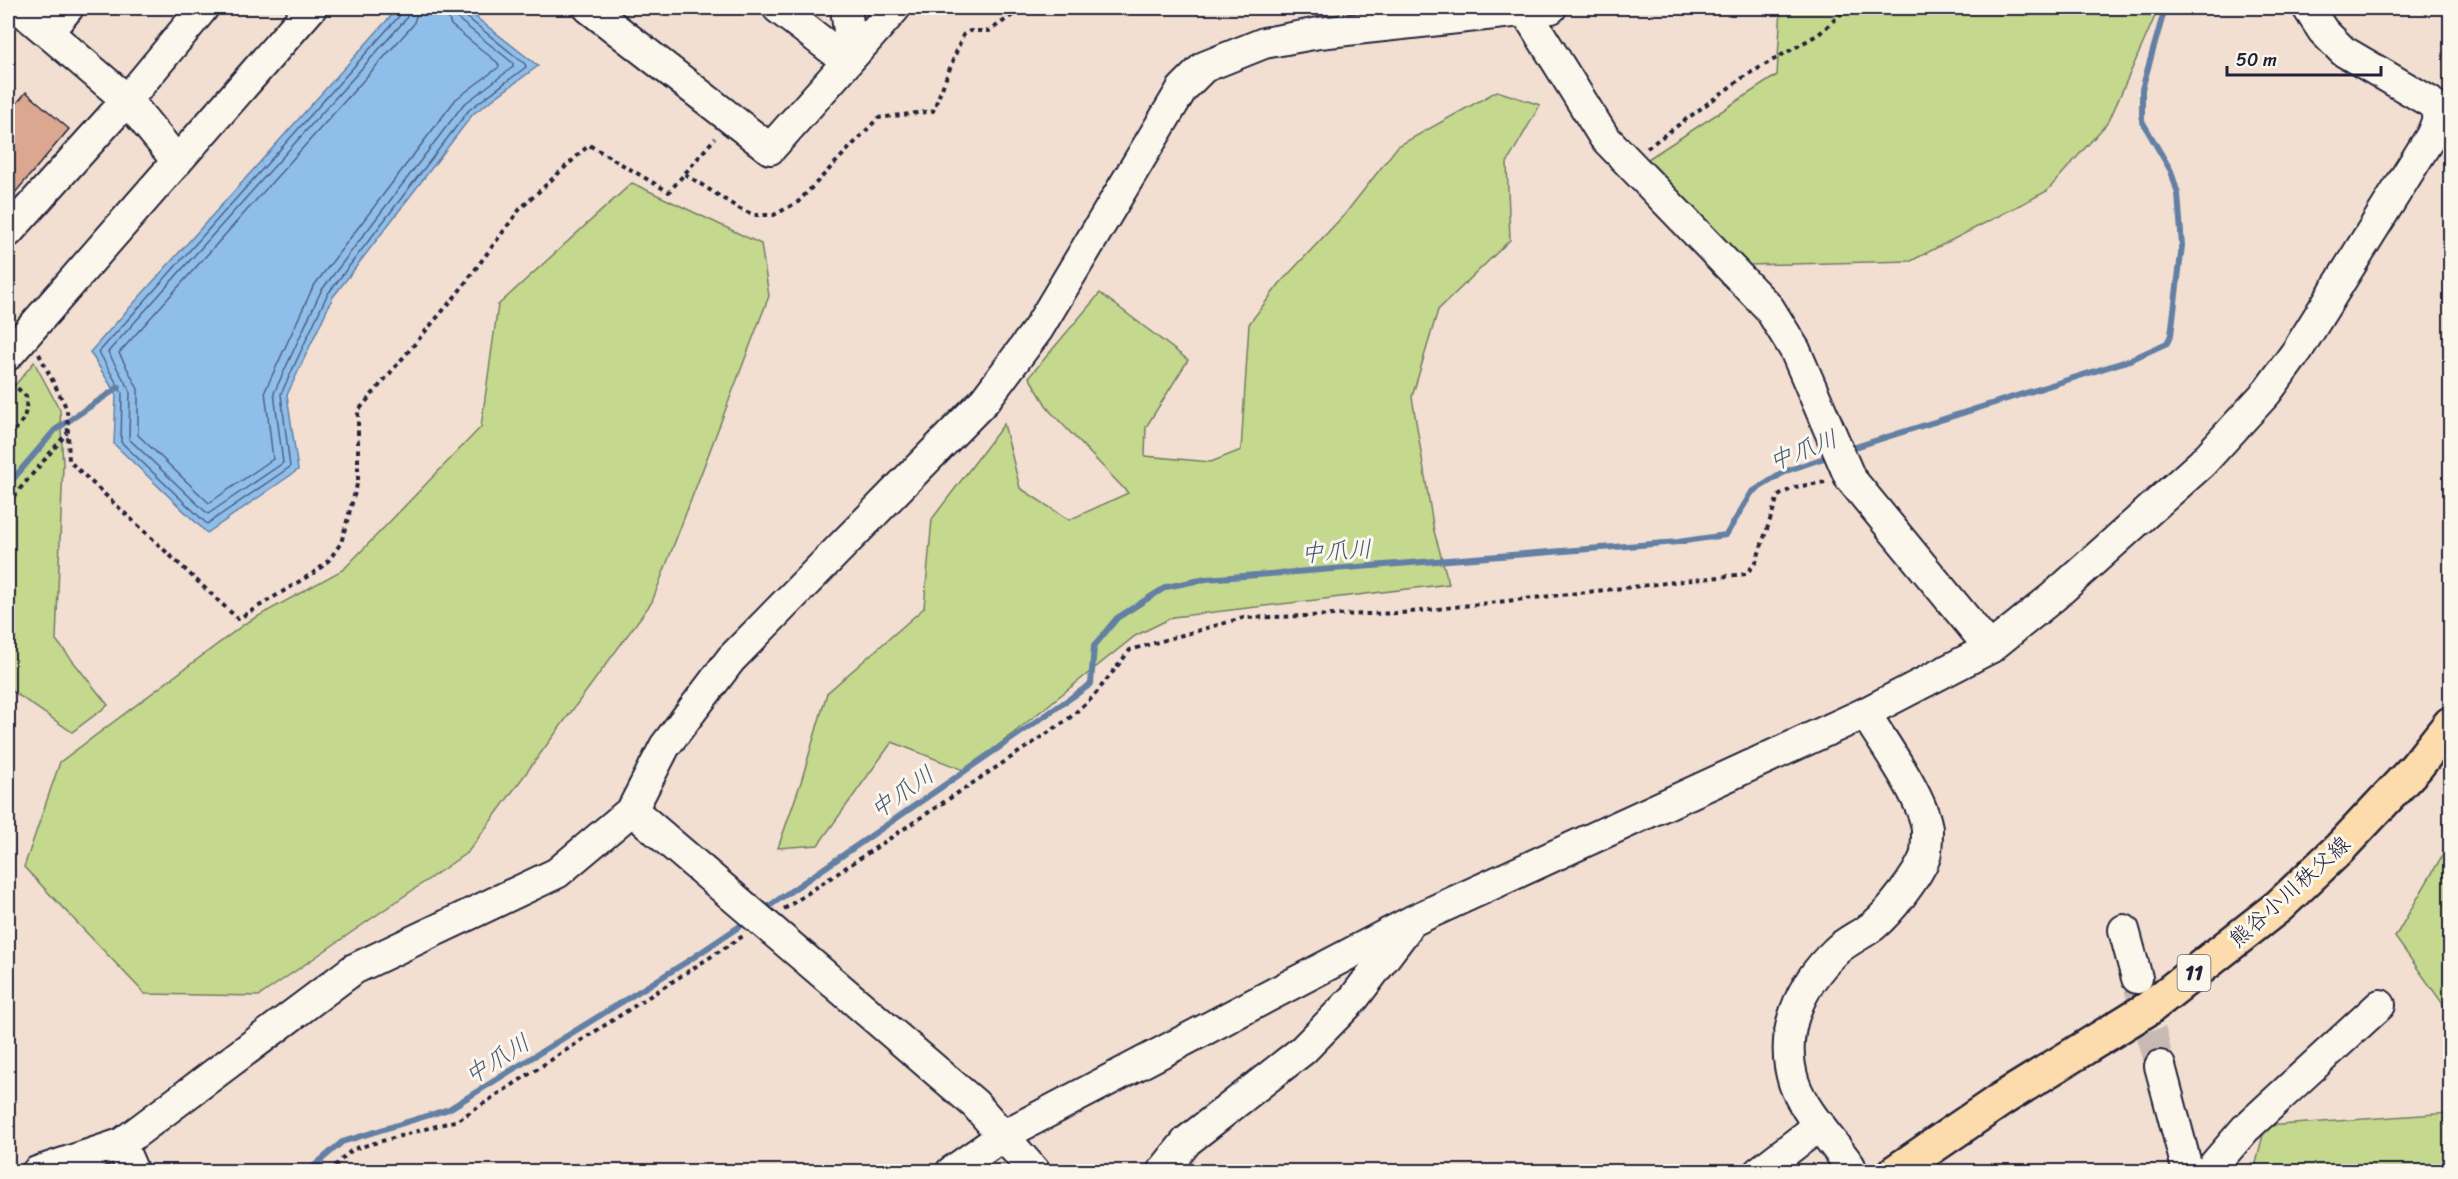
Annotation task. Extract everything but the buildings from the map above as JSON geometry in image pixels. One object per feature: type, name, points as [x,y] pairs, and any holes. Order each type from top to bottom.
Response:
[{"type":"main road","name":"熊谷小川秩父線","points":[[1895,1172],[2002,1099],[2149,1008],[2279,906],[2339,849],[2416,767],[2451,724]]},
{"type":"street","points":[[18,8],[127,100],[177,161]]},
{"type":"street","points":[[48,32],[68,8]]},
{"type":"street","points":[[8,232],[127,100],[203,8]]},
{"type":"street","points":[[15,347],[311,8]]},
{"type":"street","points":[[589,8],[770,149],[895,8]]},
{"type":"street","points":[[778,8],[834,51],[852,54]]},
{"type":"street","points":[[846,8],[852,54]]},
{"type":"street","points":[[951,1172],[1004,1135],[1412,921],[1866,713],[1990,648],[2053,597],[2202,463],[2267,392],[2297,351],[2431,136],[2444,104],[2430,102],[2343,51],[2323,32],[2308,8]]},
{"type":"street","points":[[37,1172],[121,1144],[354,969],[557,873],[632,810],[665,746],[731,659],[985,400],[1038,329],[1182,89],[1204,68],[1264,43],[1319,33],[1539,10],[1604,137],[1769,308],[1795,350],[1850,477],[1990,648]]},
{"type":"street","points":[[1850,1166],[1800,1096],[1794,1082],[1790,1033],[1796,1005],[1811,978],[1837,950],[1875,924],[1909,885],[1925,855],[1927,828],[1917,799],[1866,713]]},
{"type":"street","points":[[632,810],[975,1104],[1035,1172]]},
{"type":"street","points":[[1162,1172],[1187,1141],[1304,1050],[1354,999],[1412,921]]},
{"type":"street","points":[[2124,930],[2137,978]]},
{"type":"street","points":[[2208,1172],[2245,1129],[2380,1005]]},
{"type":"street","points":[[2160,1066],[2188,1172]]},
{"type":"street","points":[[1759,1172],[1820,1125]]},
{"type":"street","points":[[121,1144],[133,1172]]},
{"type":"path","points":[[685,174],[738,208],[754,215],[774,215],[798,202],[878,118],[933,111],[963,35],[970,31],[989,32],[1023,8]]},
{"type":"path","points":[[1628,161],[1744,76],[1820,34],[1847,8]]},
{"type":"path","points":[[15,347],[38,352],[66,409],[69,461],[238,619],[329,560],[340,543],[358,481],[358,411],[457,294],[520,209],[589,145],[669,192],[731,119]]},
{"type":"path","points":[[8,380],[26,396],[27,407],[23,422],[8,436]]},
{"type":"path","points":[[8,503],[68,433]]},
{"type":"path","points":[[328,1172],[353,1149],[458,1120],[619,1018],[1067,720],[1093,697],[1130,650],[1242,618],[1401,613],[1746,574],[1756,562],[1778,496],[1795,488],[1850,477]]},
{"type":"green space","points":[[1781,8],[2154,8],[2156,14],[2109,121],[2047,191],[1911,261],[1748,265],[1648,159],[1777,75]]},
{"type":"green space","points":[[1497,91],[1540,105],[1507,163],[1510,240],[1438,310],[1412,397],[1434,531],[1449,584],[1173,617],[1135,636],[966,771],[892,742],[818,845],[778,848],[801,782],[827,693],[924,608],[932,519],[1004,424],[1020,488],[1069,520],[1128,493],[1049,410],[1029,377],[1100,293],[1188,360],[1146,427],[1145,456],[1211,462],[1241,450],[1249,324],[1280,283],[1345,214],[1398,146]]},
{"type":"green space","points":[[632,183],[761,244],[769,296],[652,602],[468,852],[259,996],[145,994],[24,867],[60,762],[246,623],[344,569],[481,427],[498,305]]},
{"type":"green space","points":[[34,362],[60,410],[63,465],[56,640],[108,705],[72,732],[8,688],[8,394]]},
{"type":"green space","points":[[2450,842],[2450,1014],[2395,937]]},
{"type":"green space","points":[[2450,1113],[2450,1171],[2254,1172],[2265,1126]]},
{"type":"water","points":[[398,8],[464,8],[538,66],[473,114],[333,297],[287,395],[298,470],[207,533],[114,444],[116,394],[90,352]]},
{"type":"waterway","name":"中爪川","points":[[1846,450],[2130,360],[2167,343],[2171,335],[2182,246],[2178,194],[2171,171],[2142,121],[2142,89],[2165,8]]},
{"type":"waterway","points":[[8,485],[55,430],[119,387]]},
{"type":"waterway","name":"中爪川","points":[[762,911],[1091,684],[1094,646],[1117,618],[1166,587],[1206,579],[1678,542],[1726,535],[1752,492],[1786,471],[1830,456]]},
{"type":"waterway","name":"中爪川","points":[[307,1172],[342,1142],[449,1109],[688,961],[749,920]]},
{"type":"tunnel","points":[[2139,987],[2160,1066]]}]
